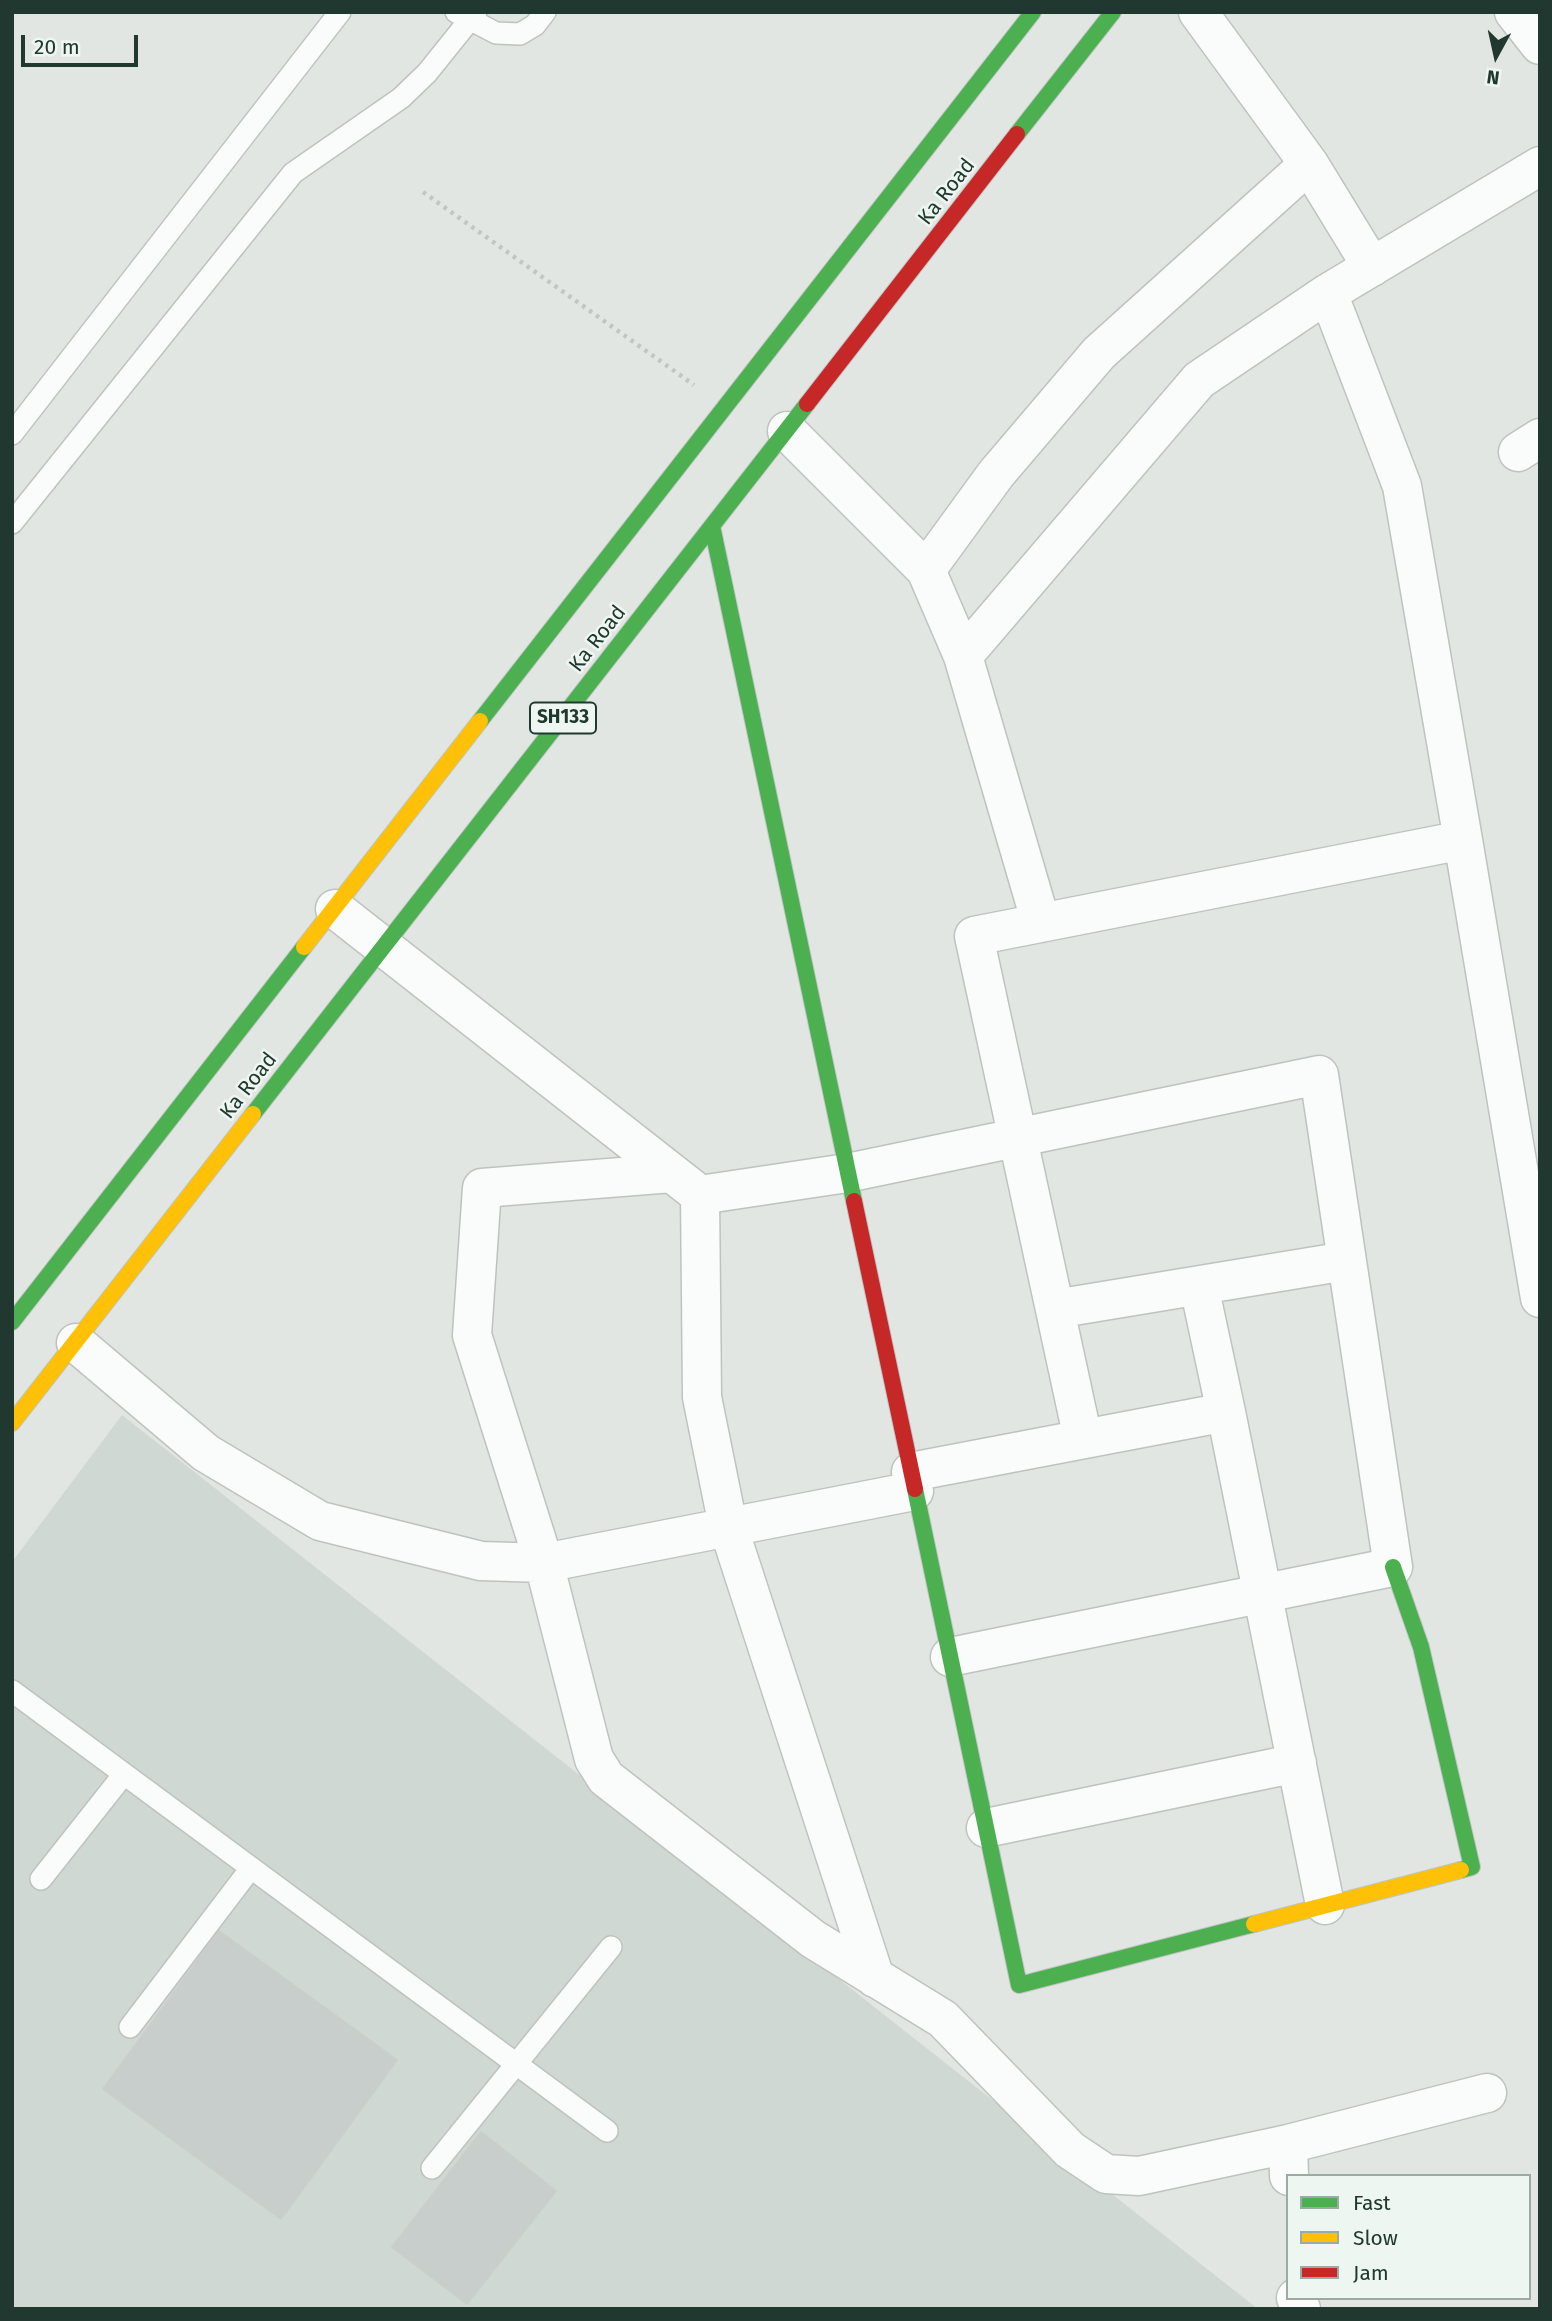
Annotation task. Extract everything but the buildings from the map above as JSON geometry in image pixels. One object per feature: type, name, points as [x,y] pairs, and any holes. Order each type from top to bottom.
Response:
[{"type":"main road","name":"Ka Road","points":[[12,1322],[1033,12]]},
{"type":"main road","name":"Ka Road","points":[[12,1423],[1113,12]]},
{"type":"main road","points":[[712,526],[1019,1985],[1472,1867],[1421,1647],[1393,1567]]},
{"type":"street","points":[[1198,12],[1309,164],[1372,267]]},
{"type":"street","points":[[1514,12],[1540,45]]},
{"type":"street","points":[[926,570],[996,474],[1100,353],[1309,164]]},
{"type":"street","points":[[963,656],[1199,380],[1328,293],[1540,166]]},
{"type":"street","points":[[1328,293],[1402,486],[1540,1298]]},
{"type":"street","points":[[787,430],[926,570],[963,656],[1041,923]]},
{"type":"street","points":[[1083,1439],[974,936],[1463,839]]},
{"type":"street","points":[[335,909],[686,1184],[702,1396],[728,1526],[875,1978]]},
{"type":"street","points":[[950,1657],[1393,1567],[1319,1075],[847,1173],[686,1184],[482,1188],[472,1335],[544,1563],[594,1759],[606,1778],[813,1940],[943,2019],[1070,2150],[1106,2174],[1139,2176],[1288,2160],[1487,2093]]},
{"type":"street","points":[[1055,1310],[1346,1261]]},
{"type":"street","points":[[1199,1286],[1325,1905]]},
{"type":"street","points":[[76,1343],[206,1453],[320,1521],[481,1561],[544,1563],[728,1526],[1083,1439],[1226,1412]]},
{"type":"street","points":[[986,1828],[1297,1763]]},
{"type":"lane","points":[[12,434],[340,12]]},
{"type":"lane","points":[[12,523],[293,173],[401,98],[427,73],[468,15],[496,33],[520,34],[535,25],[545,12]]},
{"type":"lane","points":[[12,1691],[607,2131]]},
{"type":"lane","points":[[41,1879],[124,1774]]},
{"type":"lane","points":[[130,2027],[251,1868]]},
{"type":"lane","points":[[432,2168],[611,1947]]},
{"type":"path","points":[[423,192],[726,408]]},
{"type":"shaded area","points":[[122,1415],[1258,2309],[12,2309],[12,1562]]},
{"type":"traffic: fast","points":[[480,721],[1033,12]]},
{"type":"traffic: fast","points":[[1017,134],[1113,12]]},
{"type":"traffic: fast","points":[[253,1114],[807,404]]},
{"type":"traffic: fast","points":[[712,526],[854,1201]]},
{"type":"traffic: fast","points":[[12,1322],[304,947]]},
{"type":"traffic: fast","points":[[915,1489],[1019,1985],[1254,1924]]},
{"type":"traffic: fast","points":[[1393,1567],[1421,1647],[1472,1867],[1461,1870]]},
{"type":"traffic: slow","points":[[304,947],[480,721]]},
{"type":"traffic: slow","points":[[12,1423],[253,1114]]},
{"type":"traffic: slow","points":[[1254,1924],[1461,1870]]},
{"type":"traffic: jam","points":[[807,404],[1017,134]]},
{"type":"traffic: jam","points":[[854,1201],[915,1489]]}]
